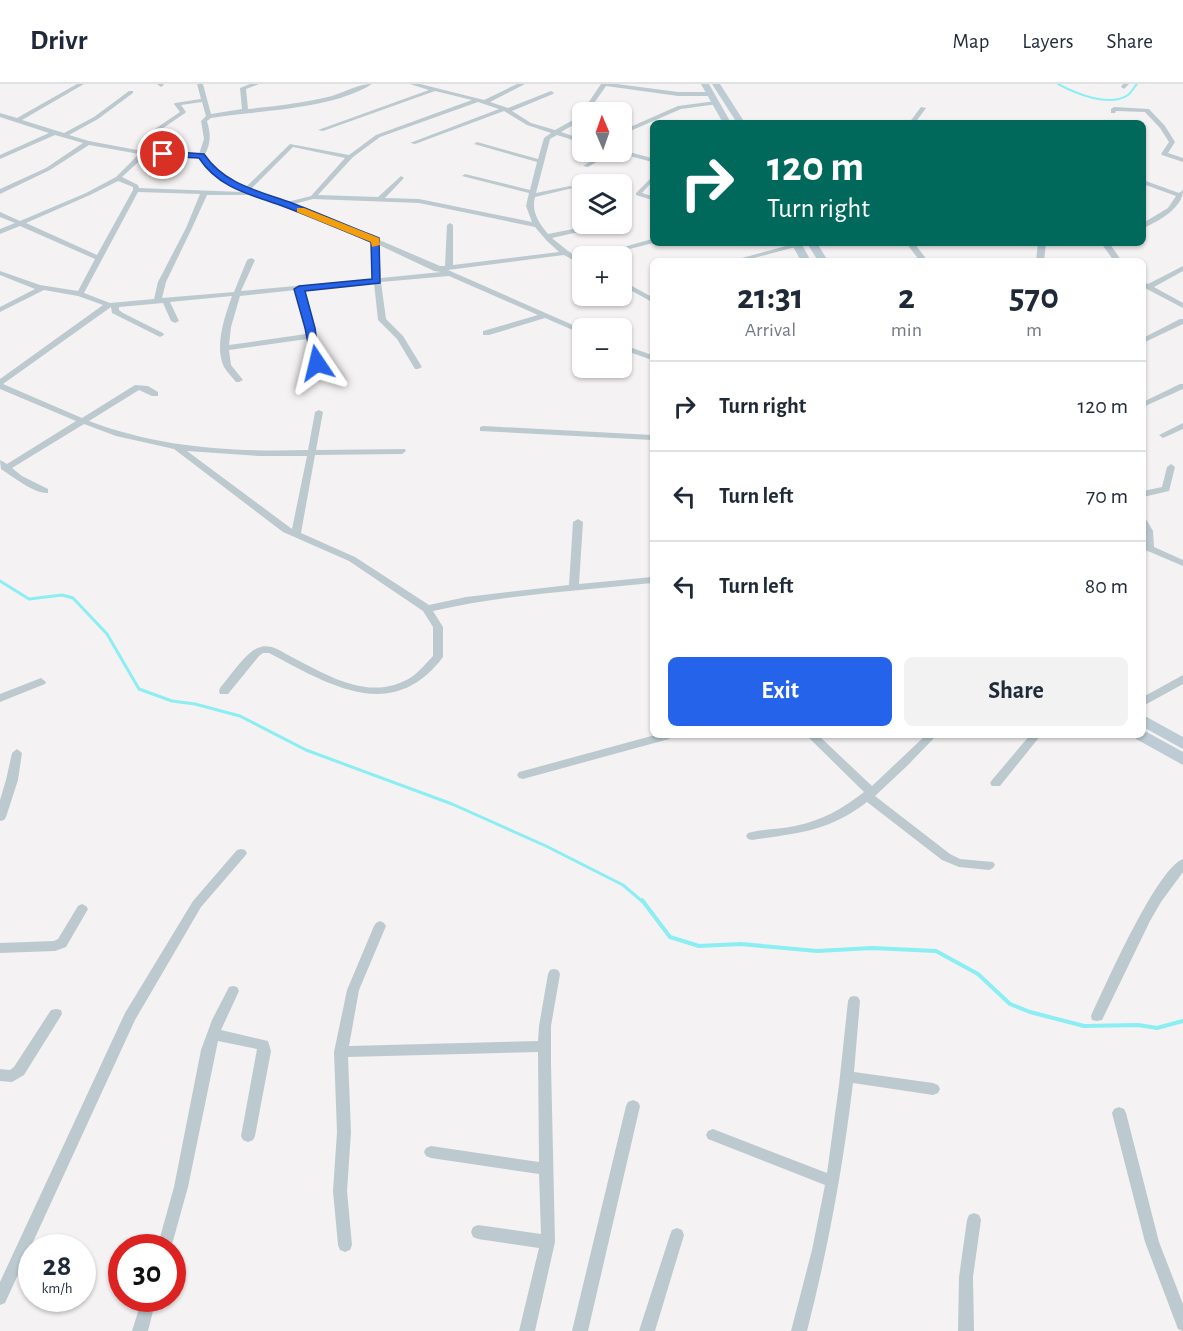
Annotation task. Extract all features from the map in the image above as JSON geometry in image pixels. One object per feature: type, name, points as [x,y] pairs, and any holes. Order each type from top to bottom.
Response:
[{"type":"main road","points":[[705,84],[725,120]]},
{"type":"main road","points":[[716,84],[739,120]]},
{"type":"main road","points":[[1146,722],[1183,744]]},
{"type":"main road","points":[[1146,738],[1183,759]]},
{"type":"street","points":[[18,120],[81,84]]},
{"type":"street","points":[[200,84],[209,116]]},
{"type":"street","points":[[244,110],[243,88],[256,84]]},
{"type":"street","points":[[201,156],[205,151],[207,134],[204,121],[209,116],[244,110],[276,108],[330,98],[369,84]]},
{"type":"street","points":[[413,84],[482,101],[506,110],[529,124],[572,138]]},
{"type":"street","points":[[321,130],[454,84]]},
{"type":"street","points":[[313,196],[349,157],[378,136],[482,101],[522,84]]},
{"type":"street","points":[[592,102],[604,84],[678,94],[711,94]]},
{"type":"street","points":[[65,135],[96,118],[131,92]]},
{"type":"street","points":[[413,143],[551,93]]},
{"type":"street","points":[[0,232],[118,178],[142,152],[151,134],[183,112],[177,104],[204,100]]},
{"type":"street","points":[[632,128],[680,106],[716,103]]},
{"type":"street","points":[[914,120],[923,108]]},
{"type":"street","points":[[1113,111],[1114,108],[1147,110],[1172,142],[1164,154],[1183,160]]},
{"type":"street","points":[[0,115],[88,143],[142,152],[201,156]]},
{"type":"street","points":[[0,122],[9,117]]},
{"type":"street","points":[[572,124],[553,133],[543,145],[529,206],[531,215],[538,225],[565,254],[572,258]]},
{"type":"street","points":[[0,157],[56,132]]},
{"type":"street","points":[[0,192],[41,172],[88,143]]},
{"type":"street","points":[[477,144],[540,161]]},
{"type":"street","points":[[246,191],[292,146],[349,157]]},
{"type":"street","points":[[632,155],[650,159]]},
{"type":"street","points":[[201,156],[217,175],[246,191],[286,204],[375,240],[436,269],[449,271],[572,328]]},
{"type":"street","points":[[586,166],[593,162]]},
{"type":"street","points":[[465,176],[531,194],[570,188]]},
{"type":"street","points":[[80,294],[136,190],[136,186],[132,183],[118,178]]},
{"type":"street","points":[[380,199],[401,178]]},
{"type":"street","points":[[650,181],[638,194],[650,197]]},
{"type":"street","points":[[1146,183],[1182,194],[1170,209],[1146,224]]},
{"type":"street","points":[[136,190],[261,195]]},
{"type":"street","points":[[175,321],[162,302],[162,282],[204,193]]},
{"type":"street","points":[[286,204],[313,196],[380,199],[450,206],[538,225]]},
{"type":"street","points":[[0,214],[100,258]]},
{"type":"street","points":[[449,271],[450,225]]},
{"type":"street","points":[[549,236],[572,231]]},
{"type":"street","points":[[375,240],[376,281],[381,321],[400,338],[418,367]]},
{"type":"street","points":[[632,246],[650,242]]},
{"type":"street","points":[[746,258],[790,246]]},
{"type":"street","points":[[912,246],[922,258]]},
{"type":"street","points":[[0,273],[42,288],[80,294],[112,305],[376,281],[565,254]]},
{"type":"street","points":[[239,380],[227,366],[225,348],[237,295],[251,260]]},
{"type":"street","points":[[1146,285],[1183,268]]},
{"type":"street","points":[[1146,286],[1183,306]]},
{"type":"street","points":[[0,310],[42,288]]},
{"type":"street","points":[[632,288],[650,299]]},
{"type":"street","points":[[299,289],[317,363]]},
{"type":"street","points":[[112,305],[115,311],[124,317],[144,324],[160,335]]},
{"type":"street","points":[[0,384],[112,305]]},
{"type":"street","points":[[486,333],[544,316]]},
{"type":"street","points":[[1146,339],[1183,321]]},
{"type":"street","points":[[225,348],[312,336]]},
{"type":"street","points":[[632,350],[650,357]]},
{"type":"street","points":[[0,384],[120,434],[178,447],[311,452],[402,451]]},
{"type":"street","points":[[3,466],[85,421],[138,387],[155,393]]},
{"type":"street","points":[[1146,404],[1183,387]]},
{"type":"street","points":[[296,535],[319,412]]},
{"type":"street","points":[[1163,435],[1183,426]]},
{"type":"street","points":[[483,429],[650,438]]},
{"type":"street","points":[[178,447],[257,510],[296,535],[352,560],[427,609],[438,627],[438,657],[421,675],[397,689],[375,693],[352,690],[272,651],[261,650],[224,691]]},
{"type":"street","points":[[3,466],[45,491]]},
{"type":"street","points":[[1146,493],[1166,489],[1172,467]]},
{"type":"street","points":[[574,587],[578,522]]},
{"type":"street","points":[[1146,527],[1147,548],[1183,563]]},
{"type":"street","points":[[427,609],[466,600],[650,580]]},
{"type":"street","points":[[1146,700],[1183,679]]},
{"type":"street","points":[[0,698],[41,682]]},
{"type":"street","points":[[523,775],[658,738]]},
{"type":"street","points":[[814,738],[870,795],[946,858],[959,863],[989,865]]},
{"type":"street","points":[[752,836],[803,829],[837,817],[870,795],[929,738]]},
{"type":"street","points":[[996,783],[1034,738]]},
{"type":"street","points":[[0,817],[12,780],[17,753]]},
{"type":"street","points":[[0,1298],[130,1017],[197,904],[241,853]]},
{"type":"street","points":[[1097,1016],[1129,949],[1154,904],[1183,864]]},
{"type":"street","points":[[0,948],[55,946],[62,943],[82,909]]},
{"type":"street","points":[[345,1245],[340,1191],[344,1132],[341,1052],[353,990],[380,926]]},
{"type":"street","points":[[527,1331],[548,1242],[545,1046],[554,974]]},
{"type":"street","points":[[168,1234],[181,1187],[208,1050],[233,991]]},
{"type":"street","points":[[799,1331],[808,1300],[833,1182],[848,1077],[854,1001]]},
{"type":"street","points":[[0,1075],[12,1076],[19,1071],[56,1014]]},
{"type":"street","points":[[213,1034],[263,1046],[264,1051],[248,1136]]},
{"type":"street","points":[[341,1052],[545,1046]]},
{"type":"street","points":[[848,1077],[933,1089]]},
{"type":"street","points":[[580,1331],[633,1106]]},
{"type":"street","points":[[1119,1113],[1152,1242],[1182,1321]]},
{"type":"street","points":[[713,1134],[833,1182]]},
{"type":"street","points":[[431,1152],[546,1169]]},
{"type":"street","points":[[966,1331],[966,1277],[974,1220]]},
{"type":"street","points":[[477,1232],[548,1242]]},
{"type":"street","points":[[647,1331],[677,1234]]},
{"type":"street","points":[[140,1331],[145,1312]]},
{"type":"waterway","points":[[1058,84],[1102,100],[1120,99],[1128,95],[1137,84]]},
{"type":"waterway","points":[[0,581],[29,599],[62,595],[73,598],[107,634],[139,689],[172,701],[195,704],[240,716],[306,750],[452,804],[546,846],[623,885],[643,902]]},
{"type":"waterway","points":[[642,900],[670,937],[699,946],[741,944],[817,951],[872,948],[936,951],[978,974],[1010,1004],[1030,1012],[1084,1026],[1138,1025],[1157,1028],[1183,1021]]},
{"type":"slow traffic","points":[[300,210],[375,240],[375,245]]},
{"type":"route","points":[[163,154],[201,156],[217,175],[246,191],[286,204],[375,240],[376,281],[299,289],[317,363]]}]
